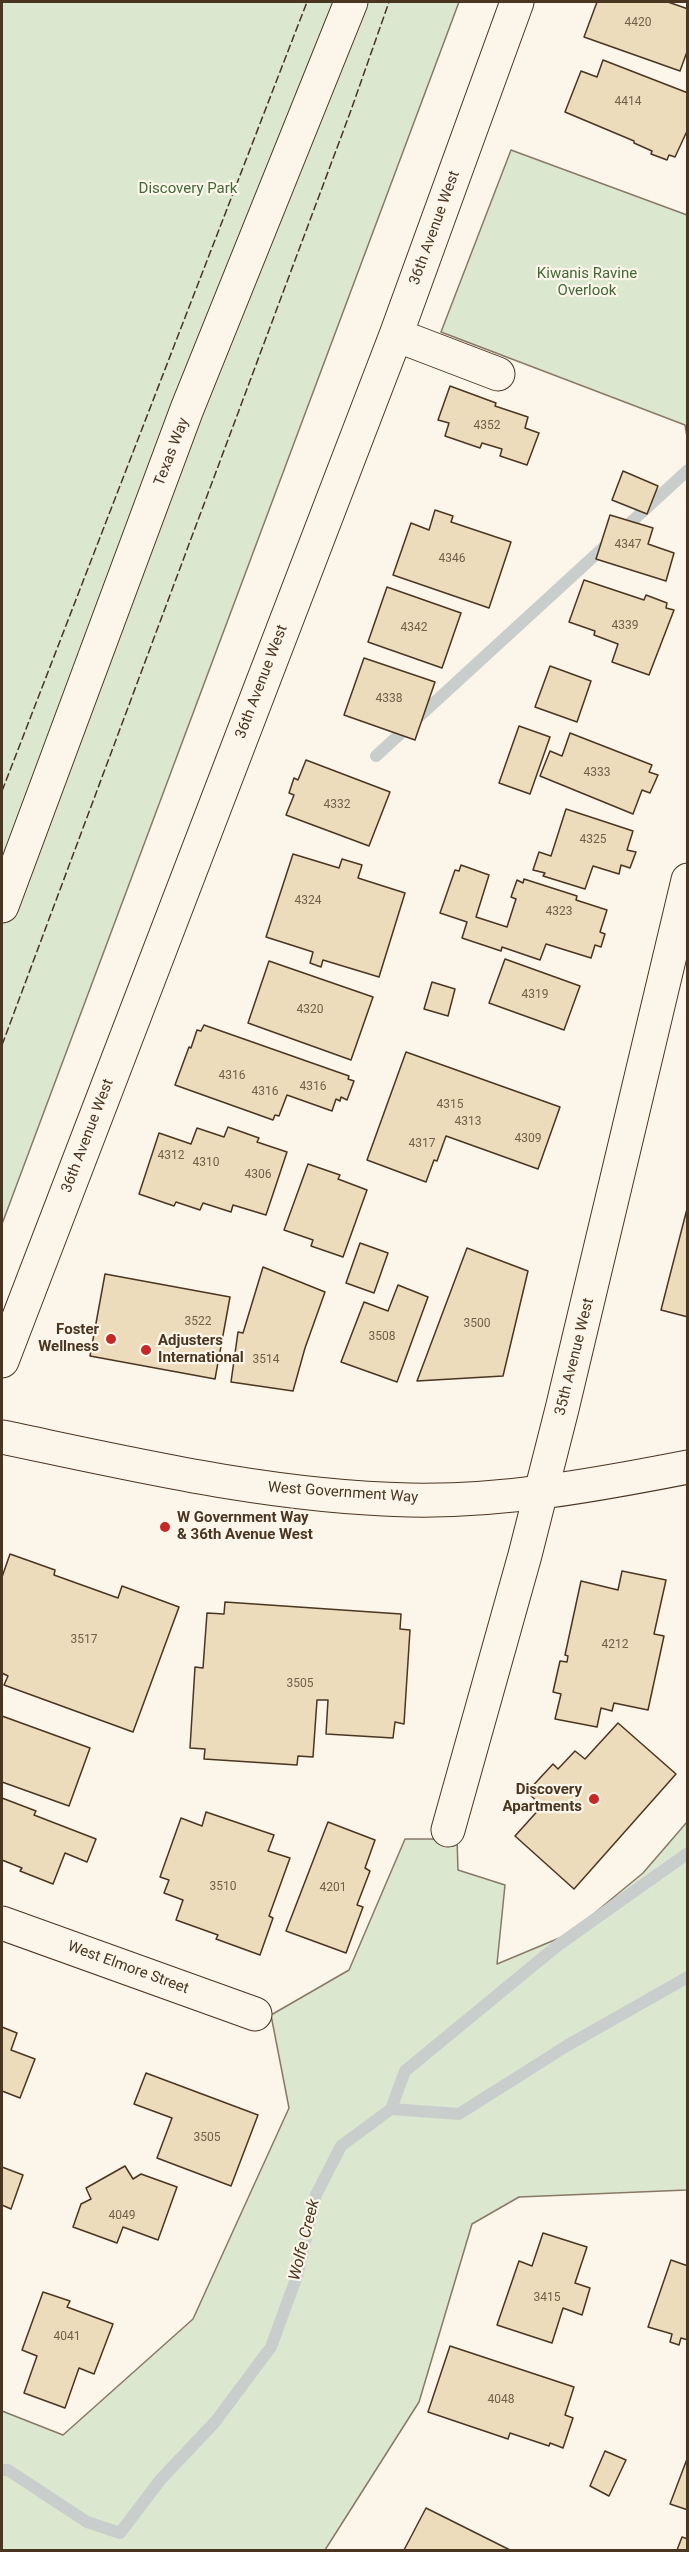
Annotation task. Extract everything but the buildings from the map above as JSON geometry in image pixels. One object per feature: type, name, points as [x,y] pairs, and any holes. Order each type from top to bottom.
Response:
[{"type":"street","name":"Texas Way","points":[[2,906],[187,409],[351,2]]},
{"type":"street","name":"36th Avenue West","points":[[2,1361],[396,335],[517,2]]},
{"type":"street","points":[[396,335],[498,374]]},
{"type":"street","name":"35th Avenue West","points":[[448,1830],[525,1555],[596,1275],[687,880]]},
{"type":"street","name":"West Government Way","points":[[2,1437],[242,1486],[410,1500],[540,1494],[687,1467]]},
{"type":"street","name":"West Elmore Street","points":[[2,1923],[255,2014]]},
{"type":"green space","name":"Discovery Park","points":[[2,2],[459,2],[2,1224]]},
{"type":"green space","name":"Kiwanis Ravine Overlook","points":[[511,150],[687,215],[687,437],[685,425],[441,332]]},
{"type":"green space","points":[[687,1822],[687,2190],[519,2197],[472,2224],[419,2402],[325,2550],[2,2550],[2,2411],[63,2435],[193,2319],[289,2108],[271,2015],[349,1970],[405,1839],[457,1839],[458,1870],[505,1885],[497,1964],[569,1934],[643,1873]]},
{"type":"waterway","points":[[376,756],[688,470]]},
{"type":"waterway","name":"Wolfe Creek","points":[[2,2470],[8,2470],[87,2522],[120,2533],[161,2479],[215,2422],[271,2347],[297,2276],[316,2195],[341,2146],[391,2109],[405,2071],[557,1946],[688,1853]]},
{"type":"waterway","points":[[391,2109],[459,2114],[568,2045],[688,1977]]},
{"type":"fence","points":[[2,791],[307,2]]},
{"type":"fence","points":[[2,1045],[350,113],[389,2]]},
{"type":"place","name":"Foster Wellness","points":[[111,1339]]},
{"type":"place","name":"Adjusters International","points":[[146,1350]]},
{"type":"place","name":"W Government Way & 36th Avenue West","points":[[165,1527]]},
{"type":"place","name":"Discovery Apartments","points":[[594,1799]]}]
